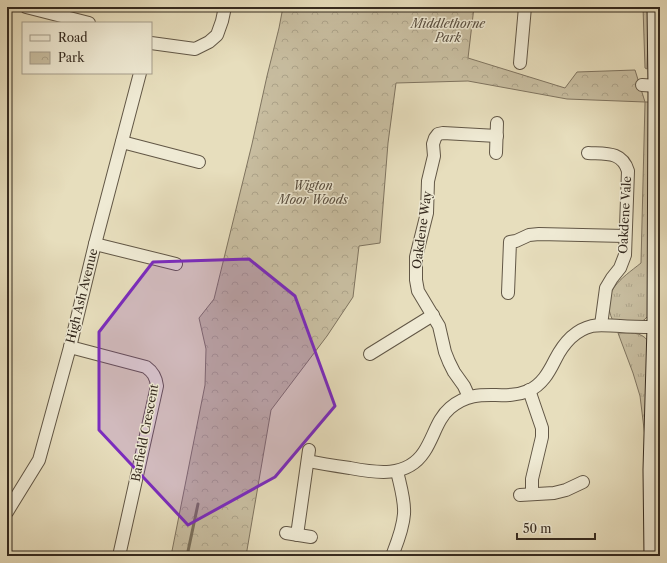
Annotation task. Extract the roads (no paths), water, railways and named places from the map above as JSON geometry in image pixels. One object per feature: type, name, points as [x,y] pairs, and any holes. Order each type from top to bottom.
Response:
[{"type":"street","points":[[152,43],[195,49],[209,42],[217,35],[225,7]]},
{"type":"street","points":[[520,63],[525,7]]},
{"type":"street","points":[[653,556],[652,470],[657,393],[654,78],[656,7]]},
{"type":"street","points":[[32,8],[85,22]]},
{"type":"street","name":"High Ash Avenue","points":[[7,512],[38,460],[70,347],[95,244],[140,74]]},
{"type":"street","points":[[496,154],[497,123]]},
{"type":"street","name":"Oakdene Way","points":[[469,397],[449,362],[439,326],[418,291],[416,280],[416,257],[427,213],[428,181],[434,156],[433,144],[435,138],[438,134],[443,133],[497,136]]},
{"type":"street","points":[[122,142],[198,162]]},
{"type":"street","name":"Oakdene Vale","points":[[588,153],[613,155],[618,157],[623,160],[628,171],[625,255],[621,266],[606,288],[601,325]]},
{"type":"street","points":[[508,293],[510,242],[529,235],[539,234],[625,236]]},
{"type":"street","points":[[95,244],[176,264]]},
{"type":"street","points":[[370,354],[433,315]]},
{"type":"street","points":[[311,537],[291,534],[309,456],[369,471],[383,473],[397,471],[413,463],[423,454],[442,416],[450,408],[469,397],[479,395],[519,394],[529,390],[546,377],[563,347],[571,337],[580,331],[592,326],[601,325],[656,327]]},
{"type":"street","name":"Barfield Crescent","points":[[70,347],[146,367],[155,375],[157,386],[119,556]]},
{"type":"street","points":[[529,390],[542,428],[542,437],[532,480],[526,494],[554,493],[566,490],[583,482]]},
{"type":"street","points":[[392,556],[400,534],[404,514],[402,493],[397,471]]},
{"type":"waterway","points":[[187,556],[198,504]]},
{"type":"park label","name":"Middlethorne Park","points":[[448,31]]},
{"type":"park label","name":"Wigton Moor Woods","points":[[313,193]]}]
